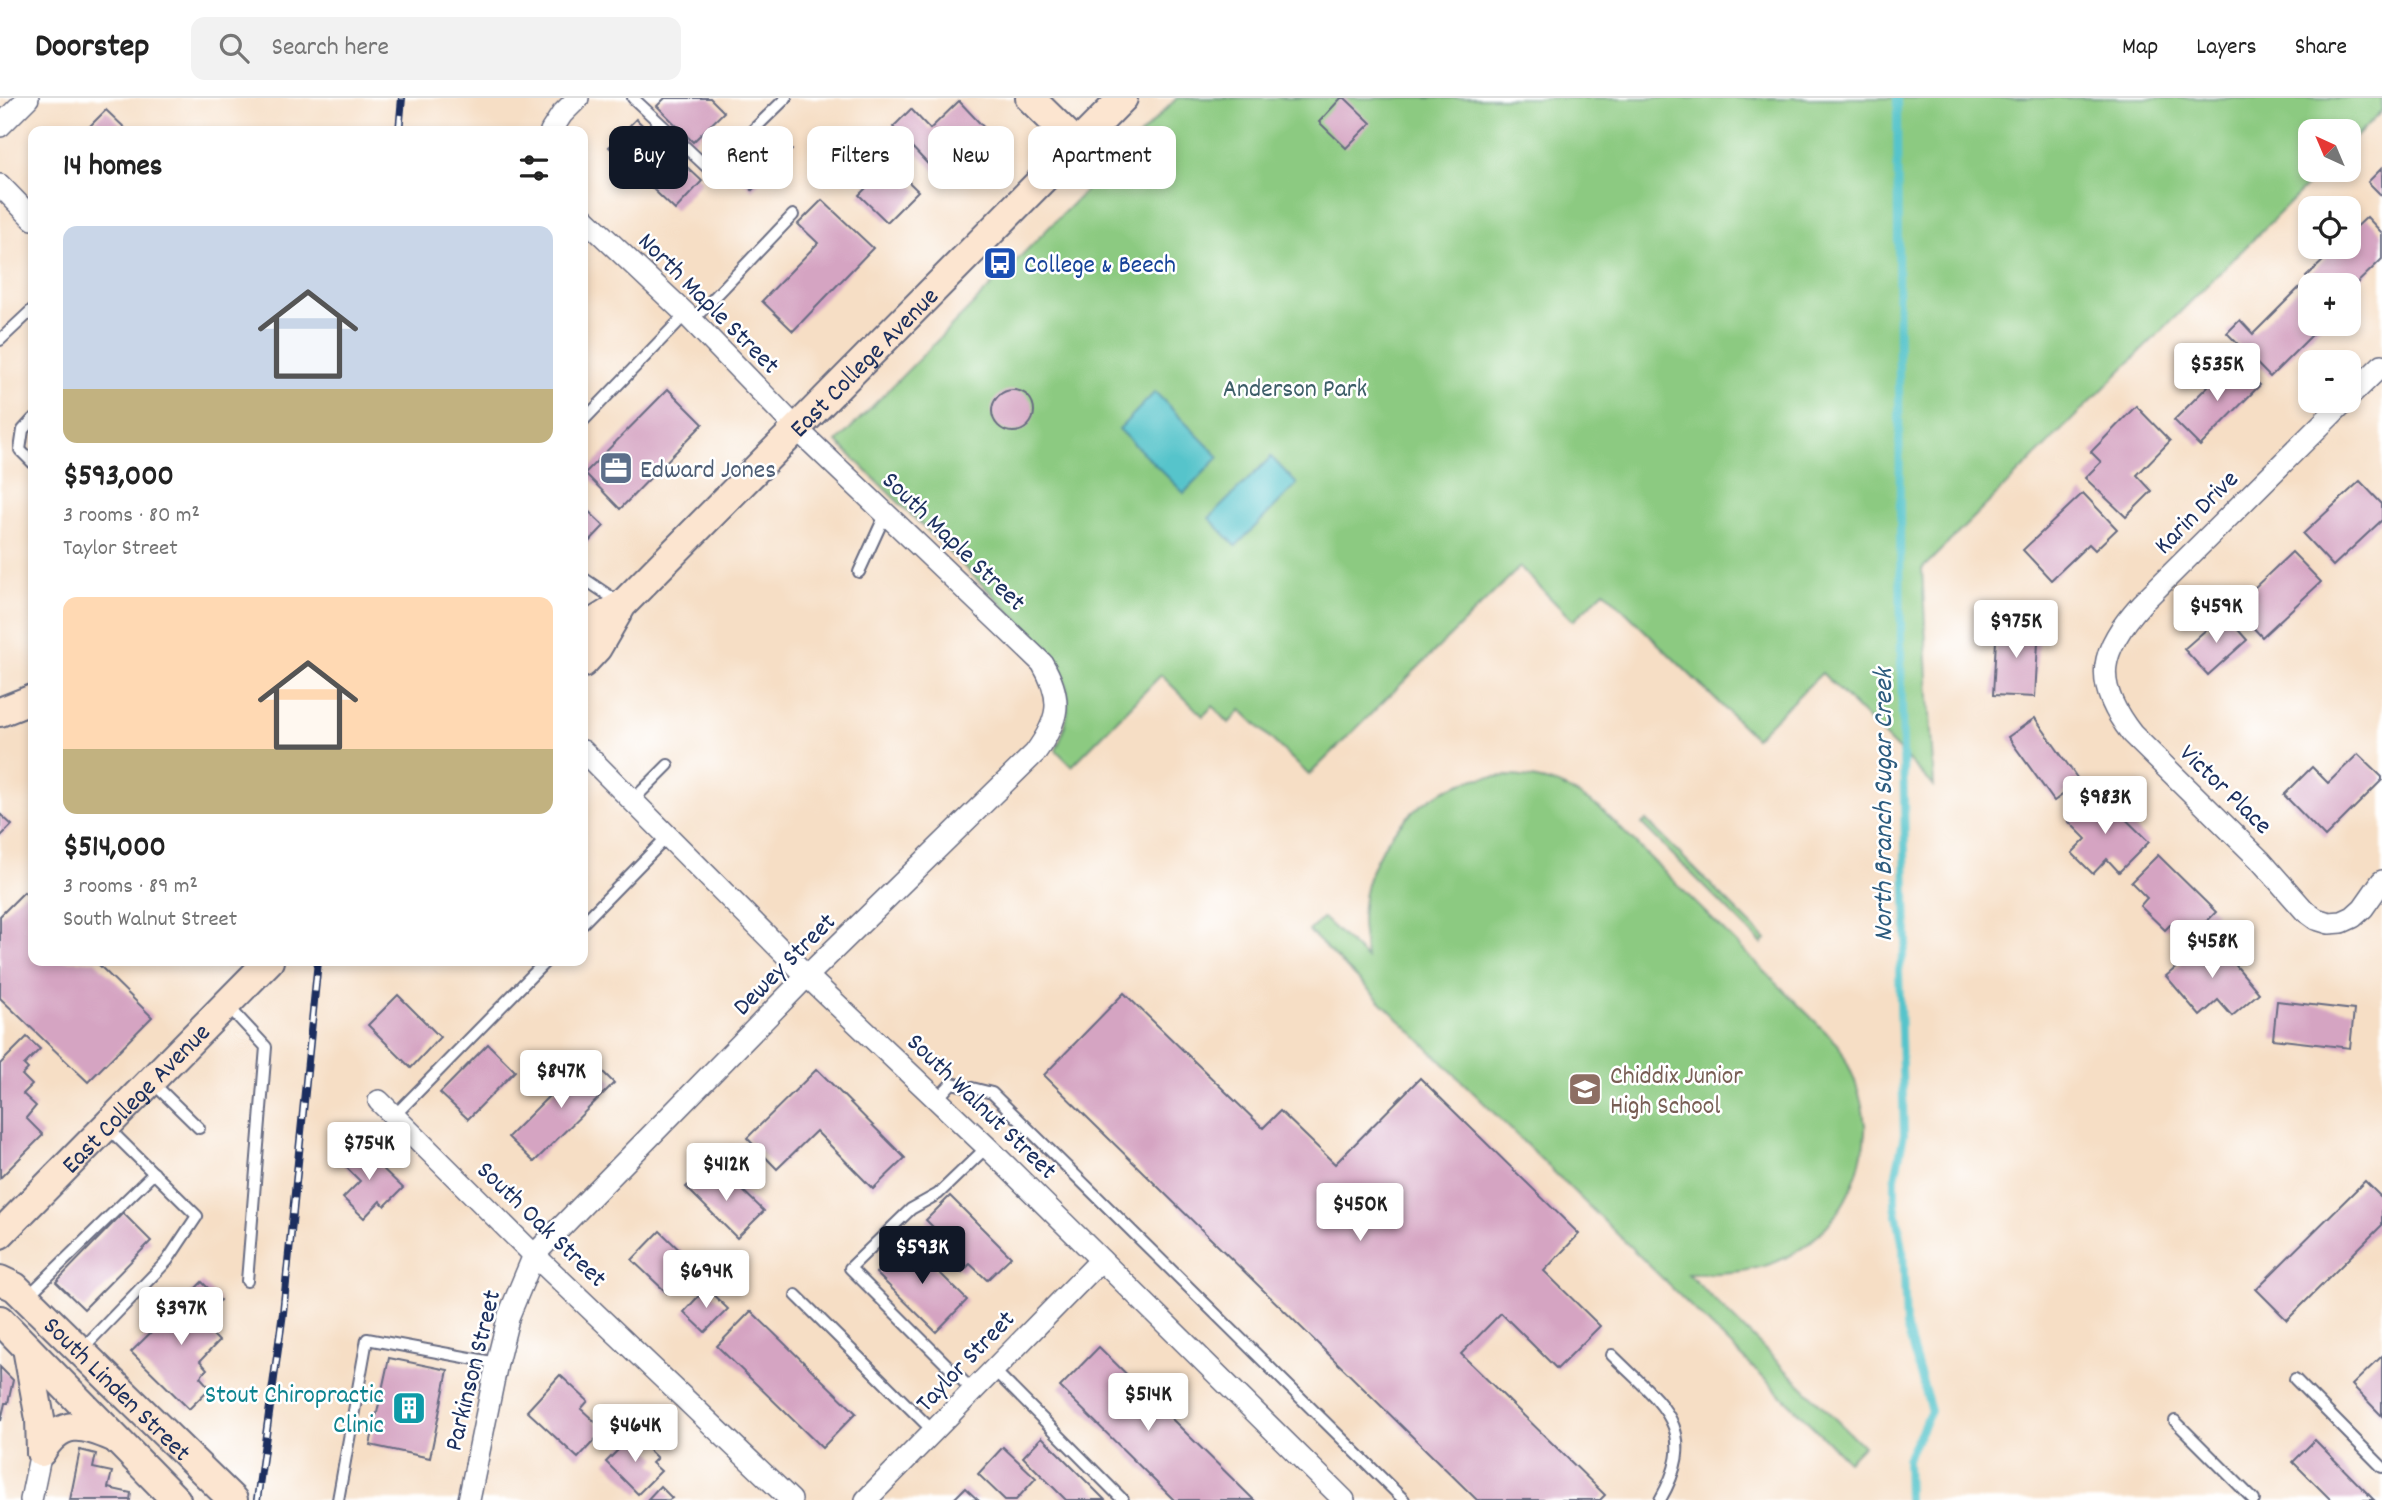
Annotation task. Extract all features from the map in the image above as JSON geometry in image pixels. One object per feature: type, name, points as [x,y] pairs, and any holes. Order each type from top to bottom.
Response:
[{"type":"main road","points":[[1030,98],[1059,126]]},
{"type":"main road","name":"East College Avenue","points":[[1095,126],[1123,98]]},
{"type":"main road","name":"East College Avenue","points":[[588,658],[597,648],[622,605],[1033,189]]},
{"type":"main road","points":[[588,626],[622,605]]},
{"type":"main road","points":[[0,712],[28,701]]},
{"type":"main road","name":"East College Avenue","points":[[0,1234],[265,966]]},
{"type":"main road","name":"South Linden Street","points":[[0,1280],[15,1287],[27,1298],[233,1500]]},
{"type":"main road","name":"South Linden Street","points":[[0,1320],[176,1500]]},
{"type":"main road","points":[[27,1348],[39,1409],[41,1452]]},
{"type":"main road","points":[[41,1452],[50,1438],[69,1428],[83,1425],[115,1437]]},
{"type":"street","points":[[0,126],[28,98]]},
{"type":"street","points":[[554,126],[578,98]]},
{"type":"street","points":[[0,186],[28,214]]},
{"type":"street","name":"North Maple Street","points":[[588,222],[689,318],[797,429]]},
{"type":"street","name":"Karin Drive","points":[[2361,385],[2382,365]]},
{"type":"street","name":"Karin Drive","points":[[2106,673],[2108,650],[2124,623],[2333,413]]},
{"type":"street","name":"South Maple Street","points":[[797,429],[1042,663],[1053,680],[1057,703]]},
{"type":"street","name":"Victor Place","points":[[2106,673],[2112,704],[2118,717],[2132,734],[2260,860],[2305,911],[2316,919],[2343,922],[2363,908],[2382,881]]},
{"type":"street","name":"Dewey Street","points":[[534,1255],[807,976],[1035,753],[1054,720],[1057,703]]},
{"type":"street","name":"South Walnut Street","points":[[588,756],[807,976],[986,1147],[1343,1500]]},
{"type":"street","name":"South Oak Street","points":[[386,1109],[534,1255],[791,1500]]},
{"type":"street","name":"Parkinson Street","points":[[470,1500],[509,1315],[534,1255]]},
{"type":"street","name":"Taylor Street","points":[[866,1500],[1101,1260]]},
{"type":"street","points":[[31,1500],[41,1452]]},
{"type":"lane","points":[[633,98],[711,171],[786,98]]},
{"type":"lane","points":[[588,416],[793,215]]},
{"type":"lane","points":[[0,341],[28,314]]},
{"type":"lane","points":[[28,424],[23,430],[20,450],[28,458]]},
{"type":"lane","points":[[859,572],[886,513]]},
{"type":"lane","points":[[588,581],[622,605]]},
{"type":"lane","points":[[632,800],[668,765]]},
{"type":"lane","points":[[588,918],[668,836]]},
{"type":"lane","points":[[386,1109],[541,966]]},
{"type":"lane","points":[[226,1004],[265,1047],[247,1280]]},
{"type":"lane","points":[[151,1080],[199,1128]]},
{"type":"lane","points":[[937,1100],[952,1083],[992,1093],[1404,1500]]},
{"type":"lane","points":[[80,1351],[167,1261],[197,1216],[106,1126]]},
{"type":"lane","points":[[973,1391],[850,1268],[911,1209],[938,1194],[986,1147]]},
{"type":"lane","points":[[27,1298],[154,1173]]},
{"type":"lane","points":[[796,1295],[933,1431]]},
{"type":"lane","points":[[338,1500],[367,1339],[497,1363]]},
{"type":"lane","points":[[1612,1356],[1667,1410],[1674,1422],[1678,1438],[1676,1461],[1660,1500]]},
{"type":"lane","points":[[994,1370],[1123,1500]]},
{"type":"lane","points":[[2295,1379],[2382,1467]]},
{"type":"lane","points":[[2175,1422],[2253,1500]]},
{"type":"green space","name":"Anderson Park","points":[[1177,98],[2382,98],[2382,111],[2361,132],[2361,119],[2298,119],[2298,182],[2311,182],[1922,569],[1934,786],[1822,673],[1755,738],[1604,591],[1573,621],[1520,567],[1309,775],[1241,710],[1229,723],[1213,706],[1203,716],[1161,675],[1072,766],[1056,750],[1068,712],[1068,700],[1063,676],[1050,651],[837,442],[1087,189],[1176,189],[1176,126],[1149,126]]},
{"type":"green space","points":[[1508,776],[1546,781],[1601,809],[1838,1044],[1859,1093],[1864,1113],[1865,1138],[1854,1181],[1835,1216],[1807,1244],[1772,1263],[1736,1272],[1688,1274],[1863,1446],[1848,1461],[1309,931],[1323,918],[1366,958],[1362,930],[1365,895],[1381,850],[1395,831],[1411,813],[1452,787],[1475,779]]},
{"type":"green space","points":[[1646,820],[1766,940],[1762,944],[1642,824]]},
{"type":"water","points":[[1155,392],[1219,457],[1184,493],[1119,429]]},
{"type":"water","points":[[1271,457],[1297,484],[1236,546],[1209,518]]},
{"type":"building","points":[[665,98],[710,98],[724,112],[710,126],[702,126],[702,133],[693,142],[688,137],[688,126],[677,126],[657,106]]},
{"type":"building","points":[[1341,98],[1345,98],[1371,123],[1346,148],[1319,122]]},
{"type":"building","points":[[959,101],[982,126],[933,126]]},
{"type":"building","points":[[911,109],[928,127],[928,164],[914,149],[914,126],[894,126]]},
{"type":"building","points":[[106,110],[123,126],[90,126]]},
{"type":"building","points":[[636,119],[643,126],[629,126]]},
{"type":"building","points":[[688,168],[702,181],[675,210],[653,189],[688,189]]},
{"type":"building","points":[[2382,168],[2382,196],[2368,182]]},
{"type":"building","points":[[914,187],[918,191],[887,222],[859,195],[865,189]]},
{"type":"building","points":[[822,200],[873,248],[793,331],[762,301],[818,243],[798,224]]},
{"type":"building","points":[[2367,217],[2382,233],[2382,259],[2361,279],[2361,273],[2310,273],[2325,259],[2361,259],[2361,223]]},
{"type":"building","points":[[2298,289],[2298,336],[2311,336],[2270,377],[2227,333],[2240,320],[2253,334]]},
{"type":"building","points":[[2234,360],[2260,385],[2200,446],[2174,420]]},
{"type":"building","points":[[668,389],[703,424],[620,509],[588,476],[588,470]]},
{"type":"building","points":[[1013,390],[1028,396],[1034,411],[1028,426],[1013,432],[998,426],[992,411],[998,396]]},
{"type":"building","points":[[2136,406],[2170,441],[2137,475],[2152,491],[2126,517],[2085,478],[2101,462],[2091,452]]},
{"type":"building","points":[[2360,481],[2382,504],[2382,520],[2333,566],[2303,534]]},
{"type":"building","points":[[2083,493],[2117,529],[2095,550],[2089,544],[2051,580],[2023,550]]},
{"type":"building","points":[[588,511],[604,526],[588,543]]},
{"type":"building","points":[[2292,552],[2321,582],[2262,637],[2234,607]]},
{"type":"building","points":[[2224,614],[2247,640],[2208,675],[2184,649]]},
{"type":"building","points":[[1997,622],[2039,624],[2035,697],[1993,695]]},
{"type":"building","points":[[2035,718],[2080,782],[2054,801],[2008,737]]},
{"type":"building","points":[[2358,754],[2382,780],[2325,837],[2284,795],[2312,767],[2328,783]]},
{"type":"building","points":[[2098,792],[2149,842],[2119,872],[2107,859],[2093,874],[2072,853],[2086,839],[2068,821]]},
{"type":"building","points":[[0,814],[12,825],[0,837]]},
{"type":"building","points":[[2158,855],[2216,912],[2188,941],[2171,924],[2165,930],[2140,906],[2147,898],[2131,882]]},
{"type":"building","points":[[24,892],[28,896],[28,966],[100,966],[152,1017],[88,1082],[0,998],[0,916]]},
{"type":"building","points":[[2212,937],[2259,993],[2232,1016],[2218,1000],[2200,1016],[2166,976]]},
{"type":"building","points":[[1124,993],[1263,1128],[1280,1111],[1335,1164],[1420,1078],[1579,1234],[1544,1271],[1600,1326],[1557,1369],[1501,1313],[1461,1354],[1605,1495],[1600,1500],[1477,1500],[1044,1075]]},
{"type":"building","points":[[398,995],[440,1037],[411,1068],[368,1025]]},
{"type":"building","points":[[2277,1001],[2354,1010],[2350,1048],[2273,1039]]},
{"type":"building","points":[[27,1037],[40,1049],[24,1065],[28,1069],[22,1075],[32,1085],[23,1094],[36,1106],[26,1118],[43,1135],[0,1178],[0,1064]]},
{"type":"building","points":[[488,1044],[515,1071],[468,1119],[440,1093]]},
{"type":"building","points":[[588,1057],[614,1083],[534,1162],[508,1137]]},
{"type":"building","points":[[817,1069],[905,1158],[873,1189],[816,1131],[777,1169],[747,1138]]},
{"type":"building","points":[[357,1144],[403,1188],[385,1206],[380,1201],[364,1218],[343,1198],[360,1181],[340,1161]]},
{"type":"building","points":[[706,1168],[728,1190],[735,1183],[764,1211],[737,1238],[686,1187]]},
{"type":"building","points":[[2365,1181],[2382,1198],[2382,1225],[2287,1320],[2256,1289]]},
{"type":"building","points":[[950,1196],[1011,1257],[987,1280],[970,1264],[962,1272],[935,1245],[943,1237],[926,1220]]},
{"type":"building","points":[[123,1213],[151,1241],[84,1309],[56,1282]]},
{"type":"building","points":[[660,1231],[695,1265],[667,1293],[632,1260]]},
{"type":"building","points":[[908,1241],[967,1300],[936,1332],[876,1273]]},
{"type":"building","points":[[202,1282],[220,1300],[199,1321],[219,1341],[200,1361],[207,1369],[200,1377],[210,1388],[189,1409],[131,1352]]},
{"type":"building","points":[[706,1288],[728,1309],[705,1332],[684,1312]]},
{"type":"building","points":[[751,1311],[856,1413],[822,1448],[717,1346]]},
{"type":"building","points":[[1099,1347],[1254,1500],[1174,1500],[1060,1387]]},
{"type":"building","points":[[2382,1356],[2382,1416],[2352,1385]]},
{"type":"building","name":"Stout Chiropractic Clinic","points":[[389,1358],[448,1370],[430,1458],[370,1445]]},
{"type":"building","points":[[0,1367],[13,1380],[1,1421]]},
{"type":"building","points":[[560,1375],[588,1401],[581,1409],[604,1430],[578,1458],[527,1411]]},
{"type":"building","points":[[633,1435],[657,1458],[652,1463],[661,1471],[638,1494],[606,1462]]},
{"type":"building","points":[[1042,1437],[1105,1500],[1066,1500],[1023,1457]]},
{"type":"building","points":[[2315,1440],[2374,1500],[2331,1500],[2293,1462]]},
{"type":"building","points":[[1003,1447],[1036,1478],[1016,1500],[1005,1500],[978,1474]]},
{"type":"building","points":[[80,1450],[96,1454],[93,1468],[112,1472],[108,1488],[131,1493],[130,1500],[70,1500]]},
{"type":"building","points":[[660,1486],[672,1498],[647,1500]]},
{"type":"building","points":[[965,1488],[978,1500],[953,1500]]},
{"type":"waterway","name":"North Branch Sugar Creek","points":[[1897,98],[1901,658],[1907,942],[1899,970],[1904,1134],[1895,1178],[1895,1204],[1903,1248],[1906,1326],[1931,1411],[1907,1459],[1908,1500]]},
{"type":"railway","points":[[399,126],[402,98]]},
{"type":"railway","points":[[257,1500],[283,1313],[318,966]]},
{"type":"place","name":"College & Beech","points":[[1000,263]]},
{"type":"place","name":"Edward Jones","points":[[616,468]]},
{"type":"place","name":"Chiddix Junior High School","points":[[1585,1089]]},
{"type":"place","name":"Stout Chiropractic Clinic","points":[[409,1408]]}]
